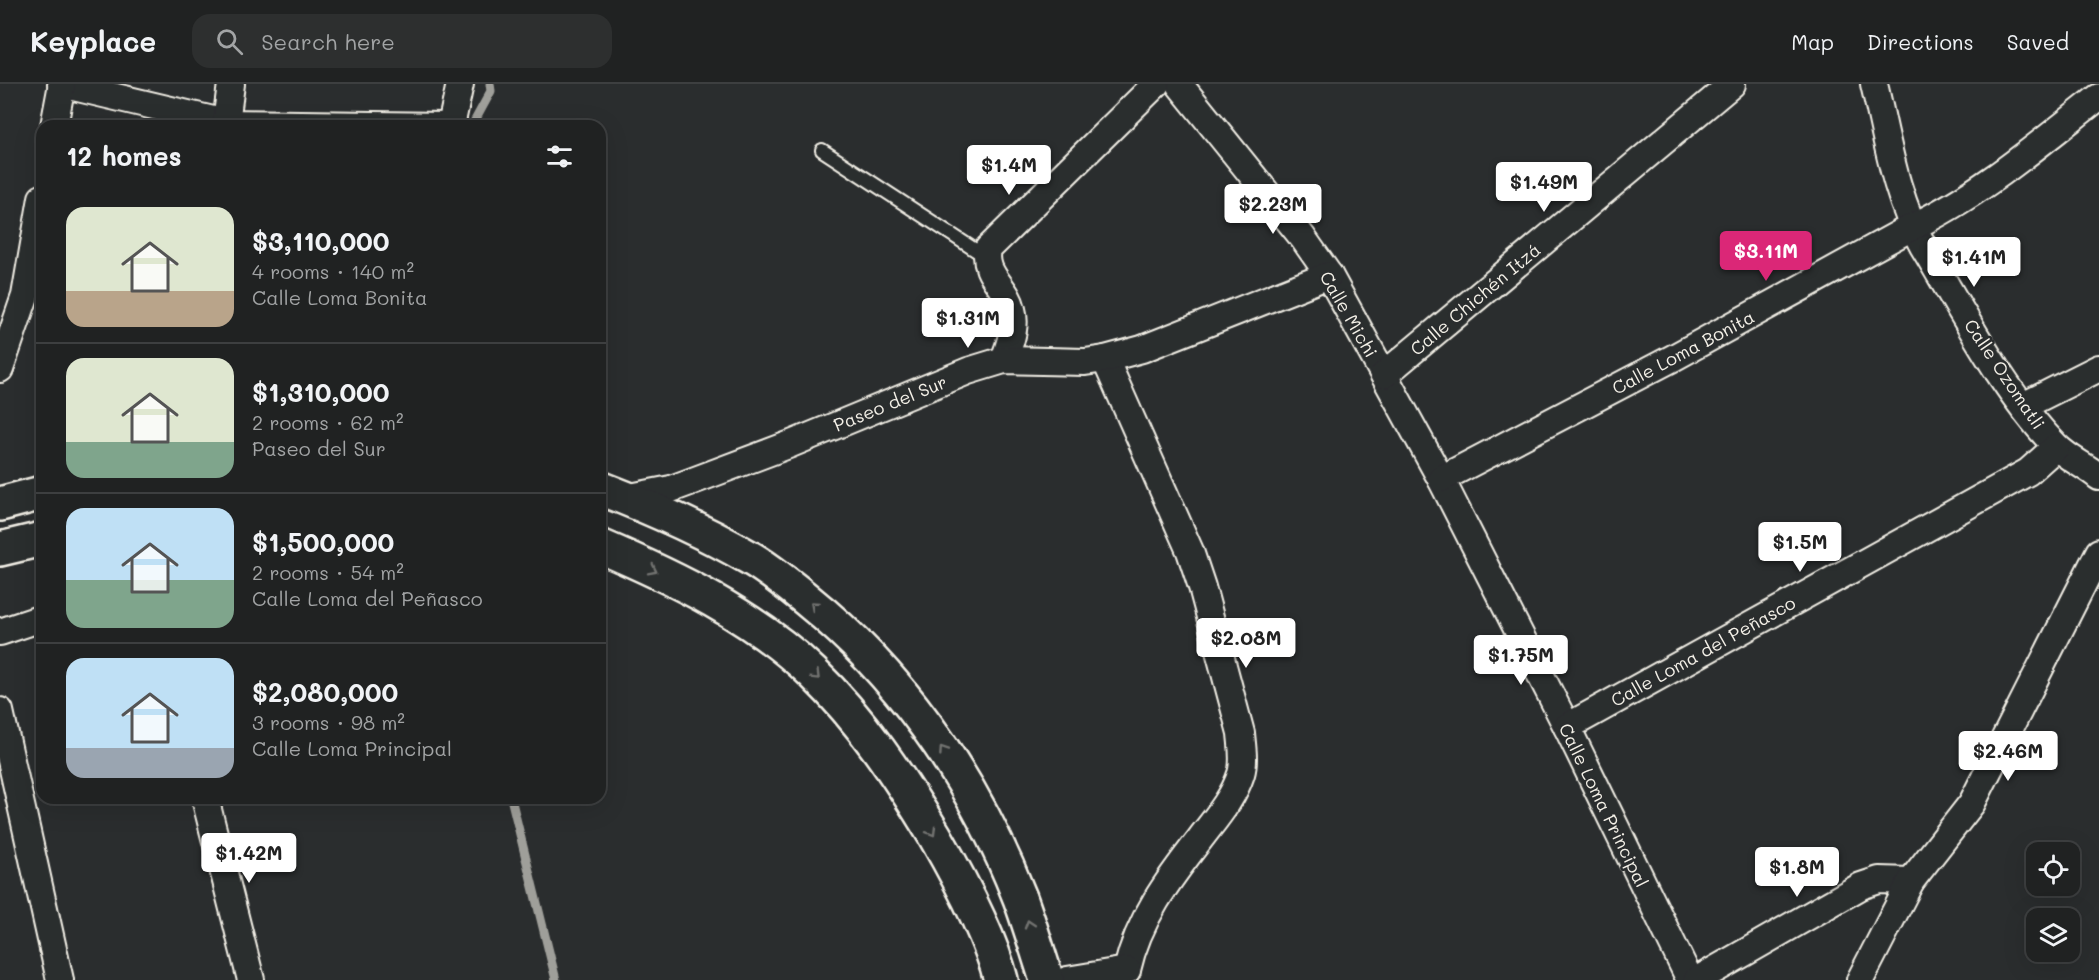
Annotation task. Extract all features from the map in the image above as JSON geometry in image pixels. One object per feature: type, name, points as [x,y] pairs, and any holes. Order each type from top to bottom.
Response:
[{"type":"main road","points":[[0,504],[36,495]]},
{"type":"main road","points":[[608,497],[708,535],[754,560],[839,627],[888,676],[921,717],[959,772],[991,833],[1020,898],[1047,980]]},
{"type":"main road","points":[[0,549],[36,540]]},
{"type":"main road","points":[[606,549],[682,584],[738,616],[769,637],[813,673],[845,707],[903,786],[944,851],[974,911],[1001,980]]},
{"type":"street","points":[[55,120],[61,84],[213,120]]},
{"type":"street","points":[[226,120],[231,84]]},
{"type":"street","points":[[452,120],[460,84]]},
{"type":"street","points":[[1004,360],[1014,332],[1013,309],[1009,299],[990,272],[986,257],[993,242],[1156,84]]},
{"type":"street","name":"Calle Michi","points":[[1179,84],[1303,238],[1329,275],[1384,375]]},
{"type":"street","name":"Calle Chichén Itzá","points":[[1384,375],[1732,84]]},
{"type":"street","name":"Calle Ozomatli","points":[[1874,84],[1902,201],[1912,227],[2023,406],[2056,447],[2099,477]]},
{"type":"street","name":"Calle Loma Bonita","points":[[1441,479],[1673,358],[1939,214],[2016,161],[2099,97]]},
{"type":"street","points":[[0,369],[25,296],[36,233]]},
{"type":"street","name":"Paseo del Sur","points":[[608,497],[680,486],[791,444],[968,371],[1004,360],[1085,362],[1142,349],[1329,275]]},
{"type":"street","points":[[1067,980],[1135,975],[1132,947],[1142,924],[1168,880],[1232,795],[1242,772],[1243,757],[1241,733],[1190,551],[1105,359]]},
{"type":"street","points":[[2023,406],[2099,368]]},
{"type":"street","name":"Calle Loma Principal","points":[[1384,375],[1441,479],[1567,727],[1690,980]]},
{"type":"street","name":"Calle Loma del Peñasco","points":[[1567,727],[2028,472],[2056,447]]},
{"type":"street","points":[[1860,980],[1911,881],[1972,803],[2099,552]]},
{"type":"street","points":[[0,632],[36,620]]},
{"type":"street","points":[[0,711],[60,980]]},
{"type":"street","points":[[207,804],[251,980]]},
{"type":"street","points":[[1697,980],[1861,886],[1879,880],[1911,881]]},
{"type":"lane","points":[[822,150],[986,257]]},
{"type":"waterway","points":[[475,120],[491,91],[490,84]]},
{"type":"waterway","points":[[512,804],[556,980]]}]
